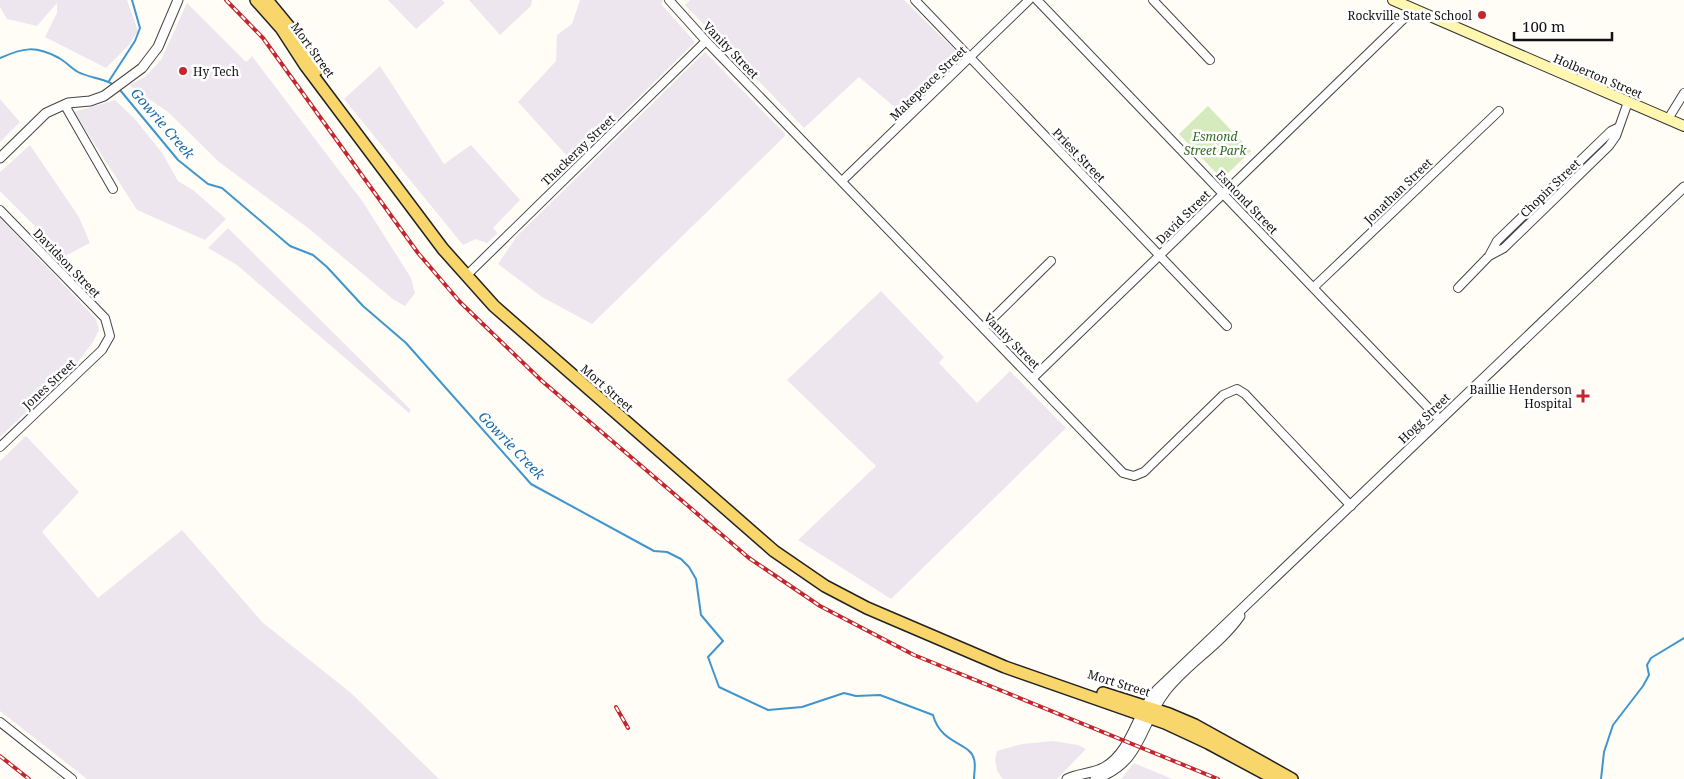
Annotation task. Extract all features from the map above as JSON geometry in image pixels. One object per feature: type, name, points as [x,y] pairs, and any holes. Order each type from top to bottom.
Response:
[{"type":"main road","name":"Mort Street","points":[[256,0],[281,28],[311,72],[442,249],[466,276],[527,337],[774,551],[799,569],[847,598],[1004,668],[1148,711],[1218,736],[1292,779]]},
{"type":"main road","name":"Mort Street","points":[[267,0],[304,48],[329,94]]},
{"type":"main road","name":"Holberton Street","points":[[1393,0],[1684,126]]},
{"type":"main road","name":"Mort Street","points":[[1148,711],[1275,779]]},
{"type":"street","points":[[0,158],[46,113],[68,103],[90,101],[109,92],[152,57],[178,0]]},
{"type":"street","name":"Vanity Street","points":[[670,0],[706,41],[1123,473],[1134,476],[1144,472],[1223,395],[1237,390],[1245,394],[1351,506]]},
{"type":"street","name":"Priest Street","points":[[915,0],[1227,326]]},
{"type":"street","name":"Esmond Street","points":[[1037,0],[1440,420]]},
{"type":"street","points":[[1153,0],[1210,60]]},
{"type":"street","name":"Makepeace Street","points":[[842,181],[1026,1]]},
{"type":"street","name":"David Street","points":[[1033,378],[1414,9]]},
{"type":"street","name":"Thackeray Street","points":[[466,276],[706,41]]},
{"type":"street","points":[[1668,119],[1684,93]]},
{"type":"street","name":"Chopin Street","points":[[1458,288],[1489,256],[1497,241],[1611,131],[1617,128],[1628,102]]},
{"type":"street","points":[[68,103],[68,109],[113,190]]},
{"type":"street","name":"Jonathan Street","points":[[1314,287],[1499,111]]},
{"type":"street","name":"Hogg Street","points":[[1148,711],[1157,690],[1684,187]]},
{"type":"street","name":"Davidson Street","points":[[0,210],[105,318],[110,336]]},
{"type":"street","points":[[983,328],[1051,261]]},
{"type":"street","name":"Jones Street","points":[[0,447],[102,350],[110,336]]},
{"type":"street","points":[[1067,779],[1104,768],[1114,761],[1125,748],[1148,711]]},
{"type":"street","points":[[1095,779],[1111,772],[1127,761],[1148,711]]},
{"type":"street","points":[[0,722],[72,779]]},
{"type":"shaded area","points":[[0,0],[127,0],[138,31],[129,45],[106,68],[45,37],[57,13],[57,3],[37,26],[7,19],[0,7]]},
{"type":"shaded area","points":[[388,0],[442,0],[445,3],[416,29]]},
{"type":"shaded area","points":[[469,0],[532,0],[531,6],[500,35]]},
{"type":"shaded area","points":[[580,0],[664,0],[661,4],[695,42],[584,151],[568,157],[518,102],[556,61],[557,35],[572,24]]},
{"type":"shaded area","points":[[690,0],[904,0],[960,55],[904,115],[859,77],[804,128],[685,5]]},
{"type":"shaded area","points":[[187,3],[246,62],[252,56],[363,202],[411,278],[415,293],[405,306],[394,300],[308,228],[219,162],[168,112],[129,85],[145,77],[161,60]]},
{"type":"shaded area","points":[[705,52],[786,135],[592,324],[542,297],[498,264],[517,236]]},
{"type":"shaded area","points":[[380,66],[444,164],[471,145],[520,200],[493,228],[498,233],[487,243],[476,239],[463,245],[344,99]]},
{"type":"shaded area","points":[[0,99],[20,122],[0,142]]},
{"type":"shaded area","points":[[115,100],[134,118],[163,154],[178,181],[193,190],[226,219],[205,240],[137,210],[74,112]]},
{"type":"shaded area","points":[[30,145],[79,217],[90,243],[65,256],[0,191],[0,172]]},
{"type":"shaded area","points":[[0,218],[96,319],[99,330],[93,342],[74,367],[0,437]]},
{"type":"shaded area","points":[[228,228],[411,410],[409,413],[237,265],[208,248]]},
{"type":"shaded area","points":[[881,291],[944,357],[939,363],[977,403],[1010,371],[1066,428],[891,599],[798,540],[876,466],[787,380]]},
{"type":"shaded area","points":[[26,436],[79,492],[42,532],[98,598],[182,530],[262,622],[351,693],[439,779],[87,779],[0,711],[0,461]]},
{"type":"shaded area","points":[[1053,741],[1078,745],[1086,749],[1057,779],[1003,779],[997,771],[995,759],[997,751],[1022,744]]},
{"type":"shaded area","points":[[1134,763],[1170,778],[1173,779],[1121,779]]},
{"type":"green space","name":"Esmond Street Park","points":[[1208,106],[1251,151],[1224,177],[1220,177],[1179,134]]},
{"type":"waterway","points":[[109,81],[135,41],[140,28],[132,0]]},
{"type":"waterway","name":"Gowrie Creek","points":[[0,58],[22,50],[43,51],[59,58],[78,72],[114,85]]},
{"type":"waterway","name":"Gowrie Creek","points":[[120,90],[178,160],[208,184],[222,188],[290,246],[313,255],[327,267],[363,306],[406,343],[531,484],[654,551],[667,552],[681,559],[689,567],[696,579],[701,615],[723,641],[708,657],[719,687],[768,710],[802,707],[844,693],[856,696],[880,695],[933,715],[942,732],[971,753],[975,764],[974,779]]},
{"type":"waterway","points":[[1601,779],[1604,752],[1613,725],[1643,686],[1649,675],[1647,665],[1651,658],[1684,638]]},
{"type":"railway","points":[[226,0],[263,38],[418,253],[460,302],[542,381],[749,558],[820,606],[914,655],[1218,779]]},
{"type":"railway","points":[[616,707],[628,728]]},
{"type":"railway","points":[[0,756],[29,779]]},
{"type":"place","name":"Rockville State School","points":[[1482,15]]},
{"type":"place","name":"Hy Tech","points":[[183,71]]},
{"type":"place","name":"Baillie Henderson Hospital","points":[[1583,396]]}]
